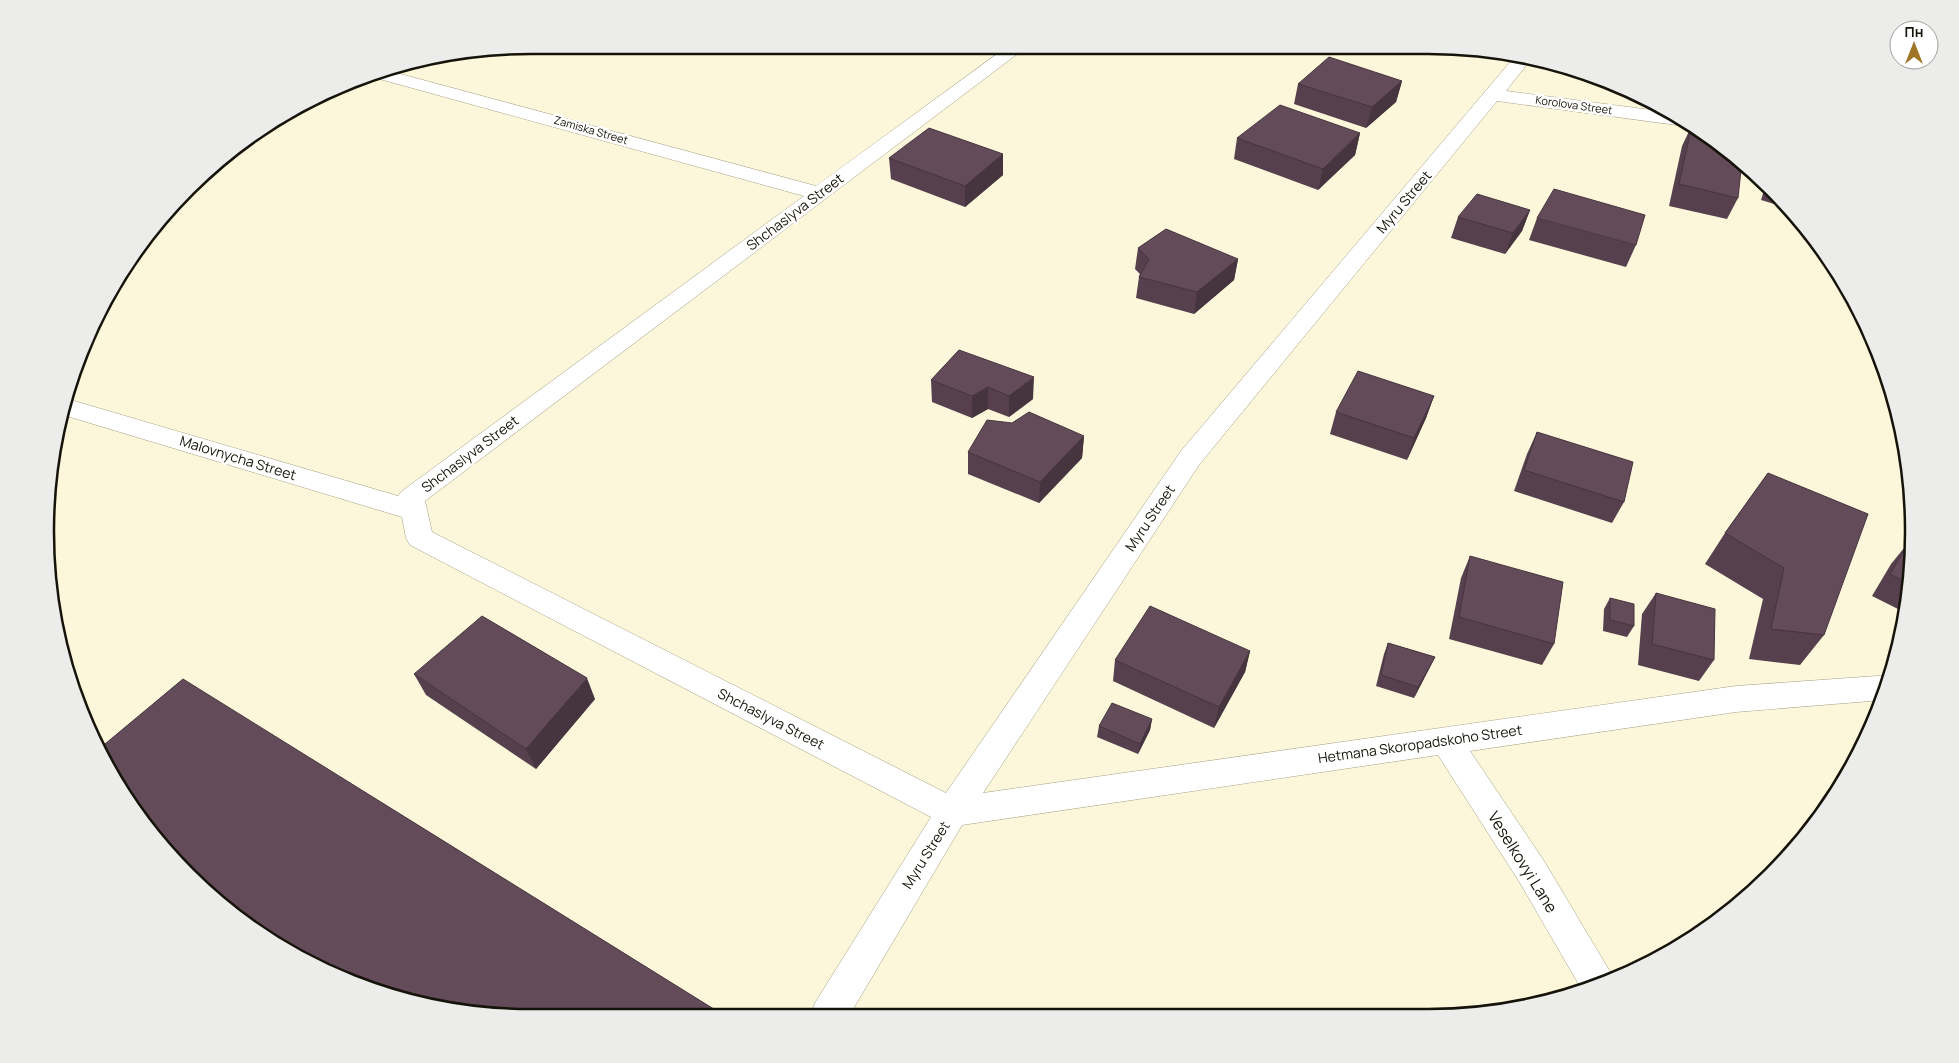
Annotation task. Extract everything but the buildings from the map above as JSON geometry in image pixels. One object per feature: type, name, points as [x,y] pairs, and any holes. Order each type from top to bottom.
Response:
[{"type":"street","name":"Shchaslyva Street","points":[[952,812],[420,538],[411,498],[1008,54]]},
{"type":"street","name":"Myru Street","points":[[832,1009],[952,812],[1190,458],[1519,63]]},
{"type":"street","name":"Zamiska Street","points":[[388,76],[545,117],[810,191]]},
{"type":"street","name":"Korolova Street","points":[[1494,95],[1665,118]]},
{"type":"street","name":"Malovnycha Street","points":[[70,408],[414,510]]},
{"type":"street","name":"Hetmana Skoropadskoho Street","points":[[952,812],[1736,699],[1879,688]]},
{"type":"street","name":"Veselkovyi Lane","points":[[1445,740],[1532,872],[1594,979]]}]
